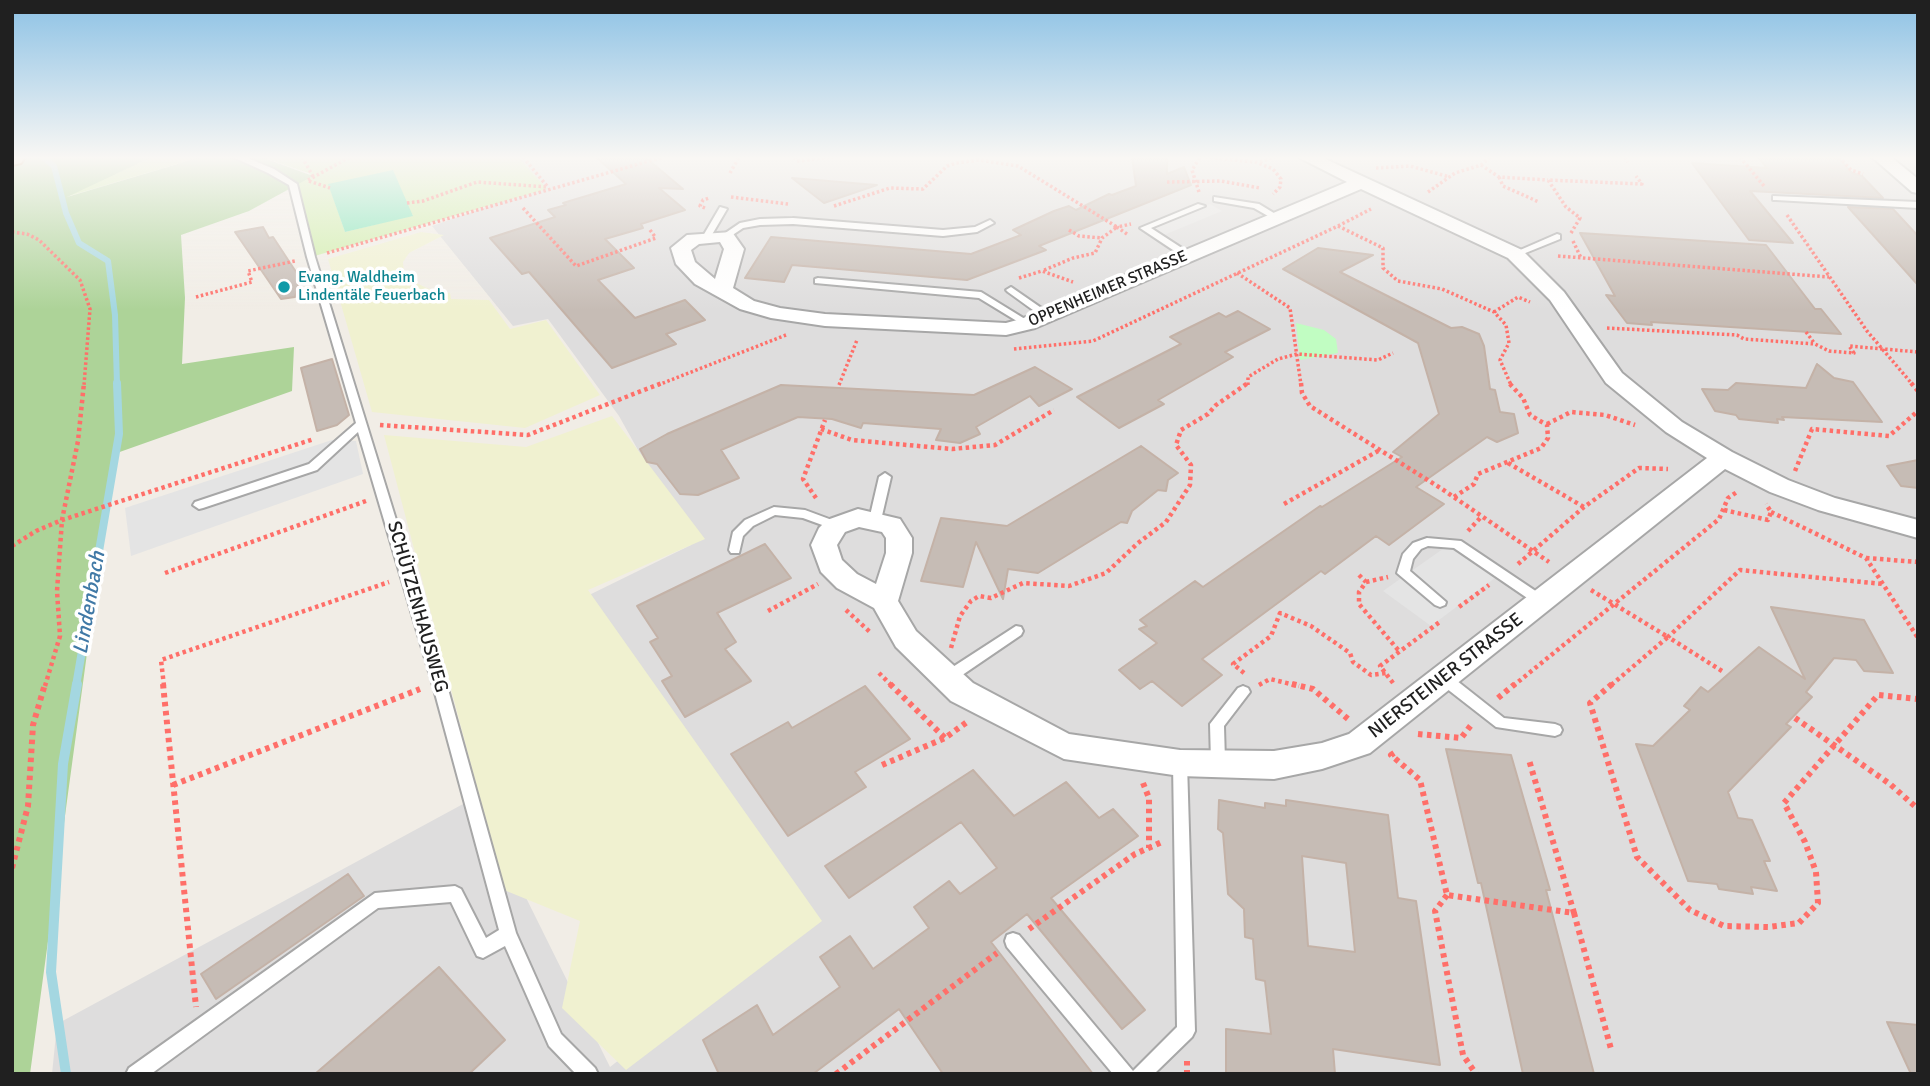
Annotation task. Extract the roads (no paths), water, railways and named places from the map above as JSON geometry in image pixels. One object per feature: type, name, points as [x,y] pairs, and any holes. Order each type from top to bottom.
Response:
[{"type":"street","name":"OPPENHEIMER STRASSE","points":[[716,236],[694,239],[681,248],[686,264],[702,280],[747,305],[778,314],[825,320],[1006,329],[1037,320],[1300,208]]},
{"type":"street","points":[[1416,208],[1515,254],[1557,296],[1614,378],[1674,427],[1723,458],[1779,486],[1827,504],[1918,529]]},
{"type":"street","points":[[716,236],[734,249],[722,290]]},
{"type":"street","name":"NIERSTEINER STRASSE","points":[[884,601],[906,639],[946,665],[962,692],[1064,746],[1180,763],[1274,765],[1322,756],[1359,744],[1723,458]]},
{"type":"street","points":[[858,518],[875,520],[891,525],[900,538],[899,553],[884,601],[847,581],[830,565],[824,545],[839,525],[858,518]]},
{"type":"lane","name":"SCHÜTZENHAUSWEG","points":[[299,208],[439,682],[508,934],[555,1041],[589,1074]]},
{"type":"lane","points":[[1188,256],[1144,229],[1197,208]]},
{"type":"lane","points":[[1259,208],[1279,218]]},
{"type":"lane","points":[[716,236],[723,209]]},
{"type":"lane","points":[[716,236],[740,226],[760,222],[793,221],[943,233],[977,229],[990,223]]},
{"type":"lane","points":[[1515,254],[1557,237]]},
{"type":"lane","points":[[818,281],[981,295],[1037,320]]},
{"type":"lane","points":[[1011,290],[1037,320]]},
{"type":"lane","points":[[199,505],[313,467],[362,423]]},
{"type":"lane","points":[[875,520],[885,477]]},
{"type":"lane","points":[[735,550],[737,534],[755,519],[774,511],[805,514],[839,525]]},
{"type":"lane","points":[[1440,602],[1403,573],[1407,557],[1417,546],[1427,542],[1457,544],[1541,601]]},
{"type":"lane","points":[[946,665],[970,661],[1016,631]]},
{"type":"lane","points":[[1442,677],[1501,723],[1555,730]]},
{"type":"lane","points":[[1218,762],[1217,724],[1243,692]]},
{"type":"lane","points":[[1141,1074],[1186,1031],[1180,763]]},
{"type":"lane","points":[[135,1074],[376,901],[455,894],[483,950],[508,934]]},
{"type":"lane","points":[[1013,942],[1125,1074]]},
{"type":"waterway","name":"Lindenbach","points":[[65,208],[79,243],[108,261],[115,315],[117,385]]},
{"type":"waterway","name":"Lindenbach","points":[[76,686],[119,434],[117,383]]},
{"type":"waterway","name":"Lindenbach","points":[[66,1074],[51,972],[63,764],[77,684]]},
{"type":"place","name":"Evang. Waldheim Lindentäle Feuerbach","points":[[284,287]]}]
